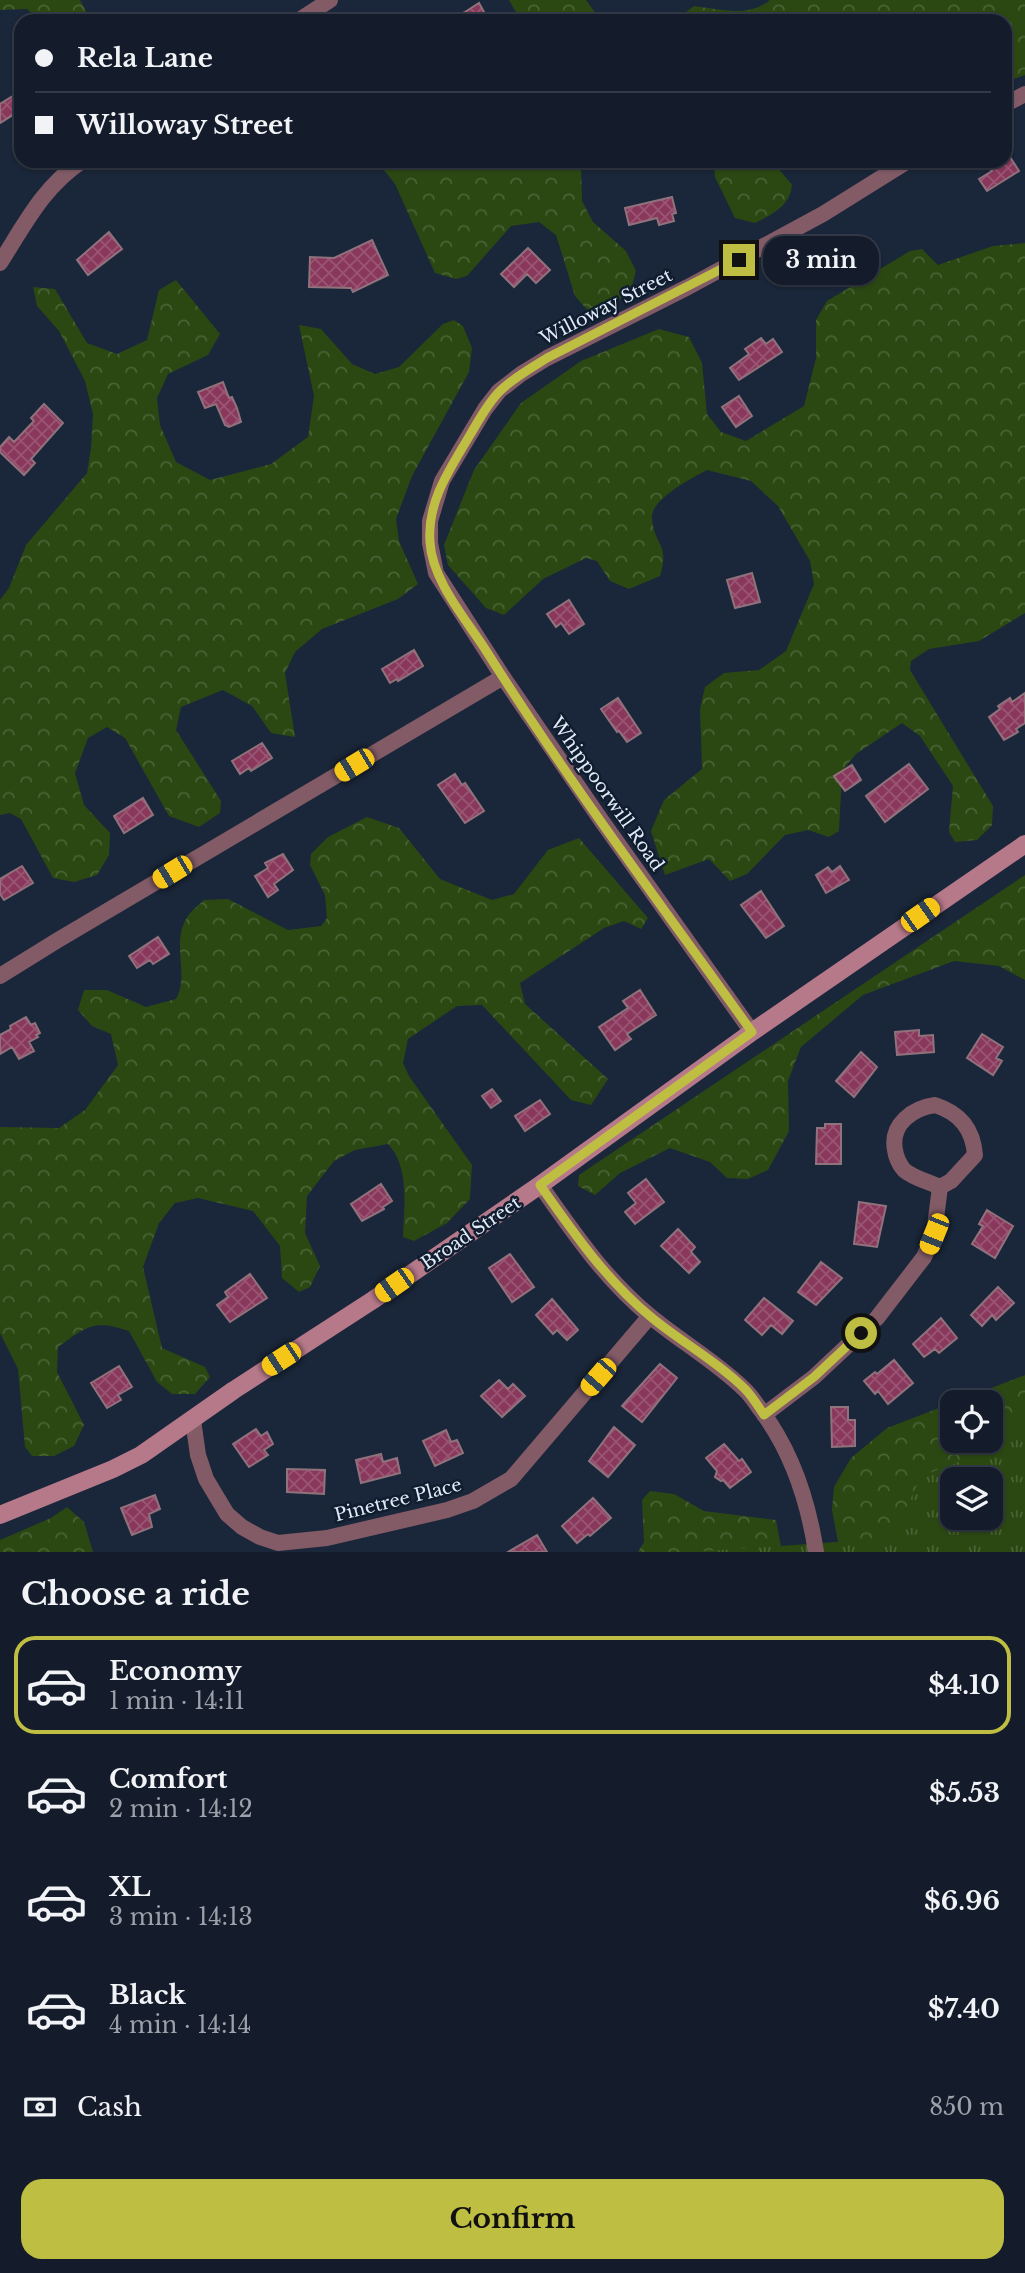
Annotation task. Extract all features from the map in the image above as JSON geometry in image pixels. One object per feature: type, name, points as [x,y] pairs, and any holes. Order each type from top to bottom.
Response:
[{"type":"street","points":[[309,14],[330,0]]},
{"type":"street","points":[[0,263],[40,199],[56,181],[73,168]]},
{"type":"street","name":"Willoway Street","points":[[436,573],[430,544],[430,521],[442,481],[485,409],[499,391],[547,358],[823,214],[897,168]]},
{"type":"street","name":"Whippoorwill Road","points":[[436,573],[502,677],[752,1032]]},
{"type":"street","points":[[0,976],[502,677]]},
{"type":"street","name":"Broad Street","points":[[0,1515],[141,1455],[540,1185],[752,1032],[1025,844]]},
{"type":"street","points":[[935,1105],[949,1110],[969,1130],[975,1155],[951,1181],[940,1187],[909,1174],[902,1168],[894,1144],[895,1133],[903,1121],[924,1107],[935,1105]]},
{"type":"street","points":[[540,1185],[585,1249],[611,1280],[650,1316],[708,1358],[745,1390],[764,1415],[790,1457],[803,1490],[816,1552]]},
{"type":"street","points":[[764,1415],[814,1377],[877,1318],[925,1257],[934,1234],[940,1187]]},
{"type":"street","name":"Pinetree Place","points":[[193,1420],[198,1455],[206,1479],[227,1514],[242,1527],[278,1543],[341,1535],[447,1510],[473,1501],[511,1479],[650,1316]]},
{"type":"green space","points":[[0,0],[80,0],[87,14],[33,14],[27,9],[0,10]]},
{"type":"green space","points":[[509,0],[586,0],[596,14],[517,14]]},
{"type":"green space","points":[[770,0],[1025,0],[1025,75],[1012,80],[1012,14],[683,14],[694,6],[743,11],[761,6]]},
{"type":"green space","points":[[382,168],[581,168],[582,201],[593,222],[626,251],[636,271],[630,293],[601,311],[589,312],[575,296],[556,235],[539,222],[511,226],[467,276],[456,279],[435,273],[395,184]]},
{"type":"green space","points":[[714,168],[778,168],[792,185],[791,192],[784,204],[774,213],[755,223],[735,218],[715,177]]},
{"type":"green space","points":[[1025,243],[1025,613],[979,641],[929,649],[911,661],[910,670],[993,806],[992,825],[977,840],[955,842],[949,832],[953,786],[920,736],[902,723],[856,754],[842,771],[839,831],[829,837],[808,830],[785,835],[747,874],[730,881],[709,859],[665,875],[651,831],[664,800],[702,769],[700,709],[705,687],[724,673],[759,670],[786,651],[814,584],[810,561],[778,506],[751,481],[707,470],[664,497],[653,512],[654,528],[663,551],[660,576],[629,589],[610,581],[597,561],[586,558],[543,579],[504,615],[486,608],[448,565],[444,545],[474,470],[521,403],[581,361],[659,329],[689,337],[702,363],[707,414],[721,432],[746,441],[804,406],[816,358],[816,320],[827,301],[910,251],[922,249],[938,265],[993,246]]},
{"type":"green space","points":[[176,280],[220,334],[208,355],[168,374],[157,398],[160,425],[176,462],[210,480],[271,464],[308,437],[314,396],[299,325],[321,329],[352,364],[375,374],[399,367],[443,324],[454,320],[463,326],[472,348],[469,372],[412,476],[396,519],[399,541],[418,584],[398,599],[322,629],[295,652],[285,673],[295,737],[271,733],[252,706],[223,690],[181,707],[176,730],[221,801],[220,813],[199,827],[169,816],[125,738],[107,727],[88,738],[75,773],[84,805],[110,833],[109,855],[97,875],[74,882],[53,878],[21,819],[10,813],[0,815],[0,600],[9,588],[26,545],[87,473],[91,448],[93,414],[85,381],[59,331],[37,306],[33,287],[55,289],[87,343],[117,354],[147,340],[159,290]]},
{"type":"green space","points":[[367,817],[399,828],[440,879],[492,900],[514,894],[548,850],[579,838],[648,918],[641,929],[624,921],[604,928],[520,983],[525,1004],[608,1079],[591,1105],[571,1100],[482,1005],[457,1006],[408,1039],[403,1063],[409,1076],[472,1165],[470,1199],[447,1223],[414,1241],[403,1237],[403,1176],[395,1153],[388,1144],[355,1150],[334,1161],[307,1196],[305,1233],[320,1266],[310,1287],[299,1292],[282,1278],[280,1246],[253,1211],[198,1198],[175,1203],[159,1223],[143,1267],[162,1348],[205,1367],[210,1377],[195,1394],[172,1394],[157,1382],[129,1331],[107,1325],[84,1330],[58,1347],[57,1372],[84,1425],[74,1446],[54,1456],[32,1456],[25,1447],[18,1369],[0,1333],[0,1127],[59,1128],[85,1110],[118,1065],[111,1034],[92,1026],[78,1010],[84,990],[107,990],[146,1007],[176,999],[181,979],[180,936],[190,914],[204,900],[228,899],[288,930],[321,926],[327,918],[325,895],[310,865],[311,854],[328,837]]},
{"type":"green space","points":[[1025,875],[1025,980],[999,966],[954,961],[863,995],[801,1047],[788,1081],[789,1131],[768,1170],[748,1179],[727,1178],[710,1162],[670,1148],[620,1173],[595,1195],[578,1186],[579,1175]]},
{"type":"green space","points":[[1025,1375],[1025,1552],[840,1552],[832,1510],[834,1487],[851,1458],[887,1428],[940,1408],[940,1453],[1003,1453],[1003,1390],[986,1390]]},
{"type":"green space","points":[[1025,1411],[1025,1552],[693,1552],[893,1538],[921,1476],[940,1469],[940,1530],[1003,1530],[1003,1467],[946,1467],[982,1453],[1003,1453],[1003,1432]]},
{"type":"green space","points":[[650,1491],[674,1494],[704,1511],[776,1520],[782,1552],[638,1552],[644,1542],[642,1500]]},
{"type":"green space","points":[[67,1507],[84,1522],[93,1552],[0,1552],[0,1540],[51,1518]]},
{"type":"building","points":[[479,3],[485,14],[461,14]]},
{"type":"building","points":[[14,95],[14,114],[0,123],[0,104]]},
{"type":"building","points":[[1012,160],[1019,171],[987,191],[979,179],[992,171],[990,169],[1012,168]]},
{"type":"building","points":[[672,197],[676,213],[672,214],[674,221],[659,225],[657,218],[629,225],[625,208]]},
{"type":"building","points":[[109,232],[122,249],[88,275],[77,260]]},
{"type":"building","points":[[372,240],[388,275],[353,292],[351,288],[309,287],[310,257],[334,258]]},
{"type":"building","points":[[528,248],[550,270],[536,283],[527,274],[514,287],[501,274]]},
{"type":"building","points":[[761,338],[766,344],[773,339],[782,352],[739,380],[730,368],[749,354],[745,349]]},
{"type":"building","points":[[223,382],[241,422],[229,427],[225,425],[216,404],[205,408],[198,392]]},
{"type":"building","points":[[739,396],[752,416],[736,427],[722,407]]},
{"type":"building","points":[[44,404],[63,423],[31,459],[35,463],[24,475],[0,452],[0,447],[9,437],[14,442],[34,421],[31,418]]},
{"type":"building","points":[[752,573],[760,602],[735,608],[727,580]]},
{"type":"building","points":[[569,600],[584,624],[569,634],[561,623],[556,627],[547,614]]},
{"type":"building","points":[[414,650],[423,666],[390,683],[382,669]]},
{"type":"building","points":[[1025,693],[1025,723],[1016,729],[1018,732],[1004,740],[989,717],[1000,709],[998,706],[1010,698],[1012,702]]},
{"type":"building","points":[[618,698],[641,733],[627,742],[601,709]]},
{"type":"building","points":[[262,743],[272,758],[251,771],[249,768],[240,774],[232,761]]},
{"type":"building","points":[[909,764],[928,789],[885,822],[866,796]]},
{"type":"building","points":[[852,765],[861,780],[845,791],[834,776]]},
{"type":"building","points":[[455,774],[462,785],[465,783],[484,811],[465,823],[438,785]]},
{"type":"building","points":[[143,798],[153,815],[124,833],[114,816]]},
{"type":"building","points":[[283,854],[293,870],[274,884],[278,890],[268,897],[255,876],[268,868],[265,863]]},
{"type":"building","points":[[22,866],[33,883],[4,900],[0,894],[0,879]]},
{"type":"building","points":[[840,866],[849,880],[826,893],[816,875],[828,867],[832,872]]},
{"type":"building","points":[[761,891],[784,926],[766,938],[741,905]]},
{"type":"building","points":[[158,937],[169,954],[153,964],[150,960],[137,968],[129,956]]},
{"type":"building","points":[[640,990],[656,1015],[627,1034],[631,1039],[615,1050],[599,1027],[628,1008],[623,1001]]},
{"type":"building","points":[[26,1017],[31,1025],[35,1023],[40,1033],[29,1042],[34,1051],[19,1059],[12,1047],[0,1054],[0,1035]]},
{"type":"building","points":[[919,1030],[919,1036],[933,1035],[934,1052],[897,1055],[895,1032]]},
{"type":"building","points":[[982,1034],[1003,1047],[996,1058],[1002,1061],[993,1075],[967,1058]]},
{"type":"building","points":[[861,1052],[877,1067],[854,1097],[836,1081]]},
{"type":"building","points":[[492,1089],[501,1101],[491,1108],[482,1096]]},
{"type":"building","points":[[540,1100],[550,1114],[525,1131],[515,1116]]},
{"type":"building","points":[[825,1124],[841,1124],[841,1164],[816,1164],[817,1128],[825,1128]]},
{"type":"building","points":[[646,1179],[664,1202],[635,1224],[625,1212],[636,1203],[628,1193]]},
{"type":"building","points":[[381,1184],[392,1201],[383,1207],[384,1209],[362,1221],[351,1204]]},
{"type":"building","points":[[859,1202],[886,1206],[877,1247],[854,1244]]},
{"type":"building","points":[[987,1210],[1013,1226],[995,1258],[972,1244],[983,1226],[979,1224]]},
{"type":"building","points":[[678,1229],[695,1247],[691,1252],[700,1262],[689,1273],[661,1246]]},
{"type":"building","points":[[510,1254],[534,1287],[512,1302],[489,1268]]},
{"type":"building","points":[[821,1262],[842,1278],[816,1305],[798,1292]]},
{"type":"building","points":[[250,1274],[267,1298],[230,1322],[217,1305],[228,1297],[225,1292]]},
{"type":"building","points":[[998,1287],[1014,1303],[996,1320],[992,1315],[982,1326],[971,1315]]},
{"type":"building","points":[[764,1298],[793,1321],[782,1334],[771,1325],[762,1335],[745,1320]]},
{"type":"building","points":[[552,1299],[578,1330],[567,1340],[557,1330],[553,1334],[536,1315]]},
{"type":"building","points":[[941,1318],[957,1338],[939,1353],[935,1349],[924,1357],[913,1344]]},
{"type":"building","points":[[894,1360],[913,1383],[888,1404],[878,1391],[875,1394],[864,1381]]},
{"type":"building","points":[[660,1364],[677,1378],[642,1422],[622,1406]]},
{"type":"building","points":[[119,1366],[132,1387],[118,1395],[121,1400],[107,1408],[91,1383]]},
{"type":"building","points":[[499,1380],[508,1389],[513,1384],[525,1396],[502,1417],[481,1396]]},
{"type":"building","points":[[831,1407],[848,1407],[848,1420],[855,1420],[855,1446],[832,1447]]},
{"type":"building","points":[[614,1427],[635,1445],[608,1477],[589,1461]]},
{"type":"building","points":[[256,1429],[261,1436],[267,1432],[273,1444],[264,1450],[268,1455],[249,1467],[233,1444]]},
{"type":"building","points":[[446,1430],[451,1442],[457,1440],[463,1453],[435,1466],[423,1441]]},
{"type":"building","points":[[724,1444],[739,1461],[742,1459],[751,1472],[730,1488],[723,1480],[715,1477],[717,1471],[706,1458]]},
{"type":"building","points":[[381,1454],[383,1462],[397,1458],[400,1473],[361,1483],[356,1460]]},
{"type":"building","points":[[287,1469],[325,1470],[324,1494],[287,1492]]},
{"type":"building","points":[[155,1495],[160,1509],[149,1514],[152,1527],[132,1535],[121,1508]]},
{"type":"building","points":[[593,1498],[611,1518],[577,1543],[562,1526]]},
{"type":"building","points":[[537,1535],[547,1552],[508,1552]]},
{"type":"route","points":[[739,260],[547,358],[499,391],[485,409],[442,481],[430,521],[430,544],[436,573],[502,677],[752,1032],[540,1185],[585,1249],[611,1280],[650,1316],[708,1358],[745,1390],[764,1415],[814,1377],[861,1333]]}]
